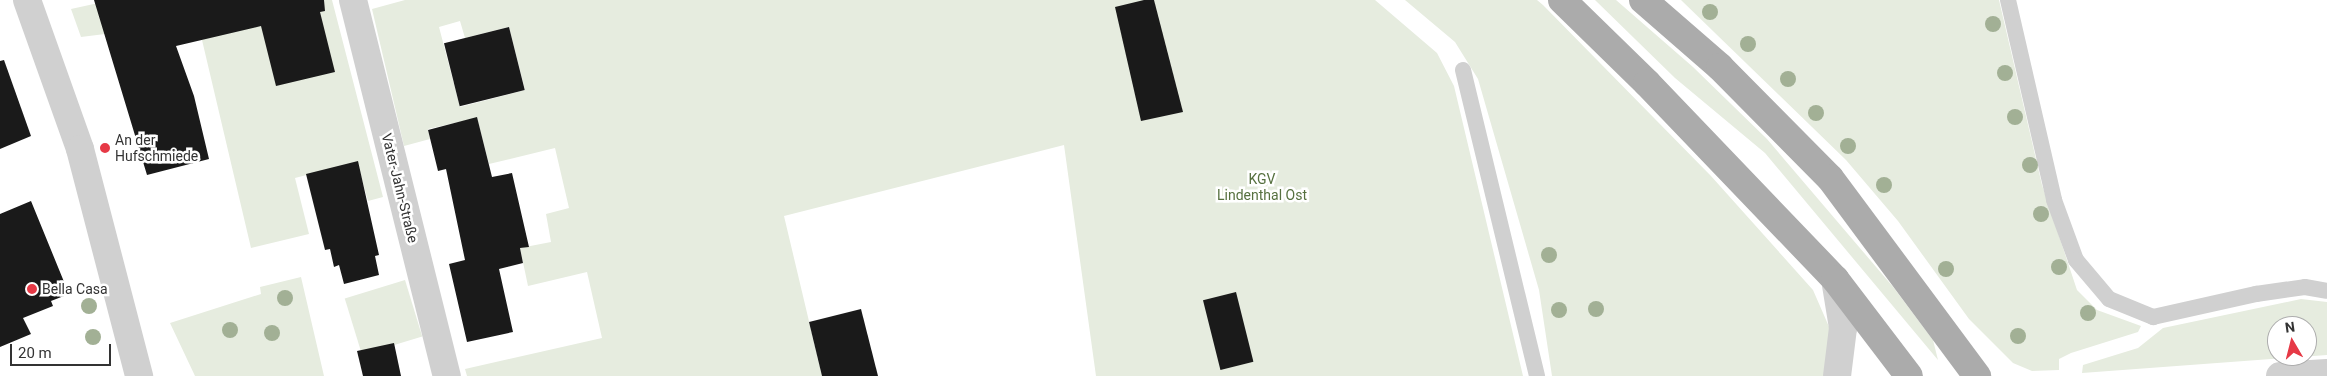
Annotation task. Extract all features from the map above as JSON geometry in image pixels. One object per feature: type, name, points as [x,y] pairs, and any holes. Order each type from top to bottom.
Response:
[{"type":"main road","points":[[1562,0],[1647,83],[1835,279],[1909,376]]},
{"type":"main road","points":[[1643,0],[1720,67],[1830,178],[1977,376]]},
{"type":"street","points":[[27,0],[80,149],[139,376]]},
{"type":"street","name":"Vater-Jahn-Straße","points":[[353,0],[447,376]]},
{"type":"street","points":[[1835,279],[1843,328],[1837,376]]},
{"type":"street","points":[[2280,376],[2327,373]]},
{"type":"lane","points":[[2008,0],[2054,200],[2076,260],[2109,298],[2154,317],[2264,293],[2306,287],[2327,291]]},
{"type":"lane","points":[[1463,70],[1537,376]]},
{"type":"green space","points":[[112,0],[105,34],[81,37],[71,9]]},
{"type":"green space","points":[[317,0],[332,0],[383,197],[368,201],[357,162],[295,178],[309,234],[251,248],[202,40]]},
{"type":"green space","name":"KGV Lindenthal Ost","points":[[405,0],[1375,0],[1437,53],[1454,86],[1523,376],[1096,376],[1064,145],[784,216],[822,376],[467,376],[465,369],[602,338],[587,272],[528,286],[520,248],[551,242],[546,214],[569,208],[555,148],[489,164],[477,118],[428,129],[430,139],[404,146],[372,9]],"holes":[[[460,21],[465,38],[509,27],[525,90],[460,107],[439,27]]]},
{"type":"green space","points":[[1405,0],[1537,0],[1543,5],[1711,176],[1813,290],[1830,329],[1826,376],[1552,376],[1539,290],[1478,79],[1455,42]]},
{"type":"green space","points":[[1595,0],[1616,0],[1693,67],[1767,139],[1894,288],[1933,340],[1938,360],[1765,153],[1675,78]]},
{"type":"green space","points":[[1681,0],[1999,0],[2042,185],[2077,290],[2097,310],[2141,326],[2138,332],[2071,353],[2059,359],[2059,370],[2032,371],[2013,363],[1969,319],[1898,221],[1846,160]]},
{"type":"green space","points":[[301,277],[324,376],[195,376],[170,323],[261,294],[260,287]]},
{"type":"green space","points":[[405,280],[422,336],[362,355],[345,298]]},
{"type":"green space","points":[[2301,299],[2327,302],[2327,355],[2317,356],[2317,316],[2267,316],[2267,359],[2082,373],[2083,365],[2138,348],[2163,328]]},
{"type":"building","points":[[94,0],[324,0],[325,11],[320,12],[335,72],[276,86],[261,26],[176,46],[194,96],[209,159],[147,175]]},
{"type":"building","points":[[1144,0],[1154,0],[1183,112],[1141,121],[1115,7]]},
{"type":"building","points":[[509,27],[525,90],[460,106],[444,43]]},
{"type":"building","points":[[4,60],[31,136],[0,149],[0,61]]},
{"type":"building","points":[[477,117],[492,177],[512,173],[529,247],[520,248],[523,263],[499,269],[513,332],[467,342],[449,264],[465,260],[446,169],[438,171],[428,130]]},
{"type":"building","points":[[358,161],[379,255],[375,256],[379,275],[344,284],[339,265],[334,267],[330,249],[325,250],[306,174]]},
{"type":"building","points":[[31,201],[69,294],[51,301],[53,306],[23,318],[31,334],[0,347],[0,214]]},
{"type":"building","points":[[1236,292],[1253,362],[1220,370],[1203,300]]},
{"type":"building","points":[[861,309],[878,376],[822,376],[809,322]]},
{"type":"building","points":[[394,343],[401,376],[363,376],[357,351]]},
{"type":"place","name":"An der Hufschmiede","points":[[105,148]]},
{"type":"place","name":"Bella Casa","points":[[32,289]]}]
